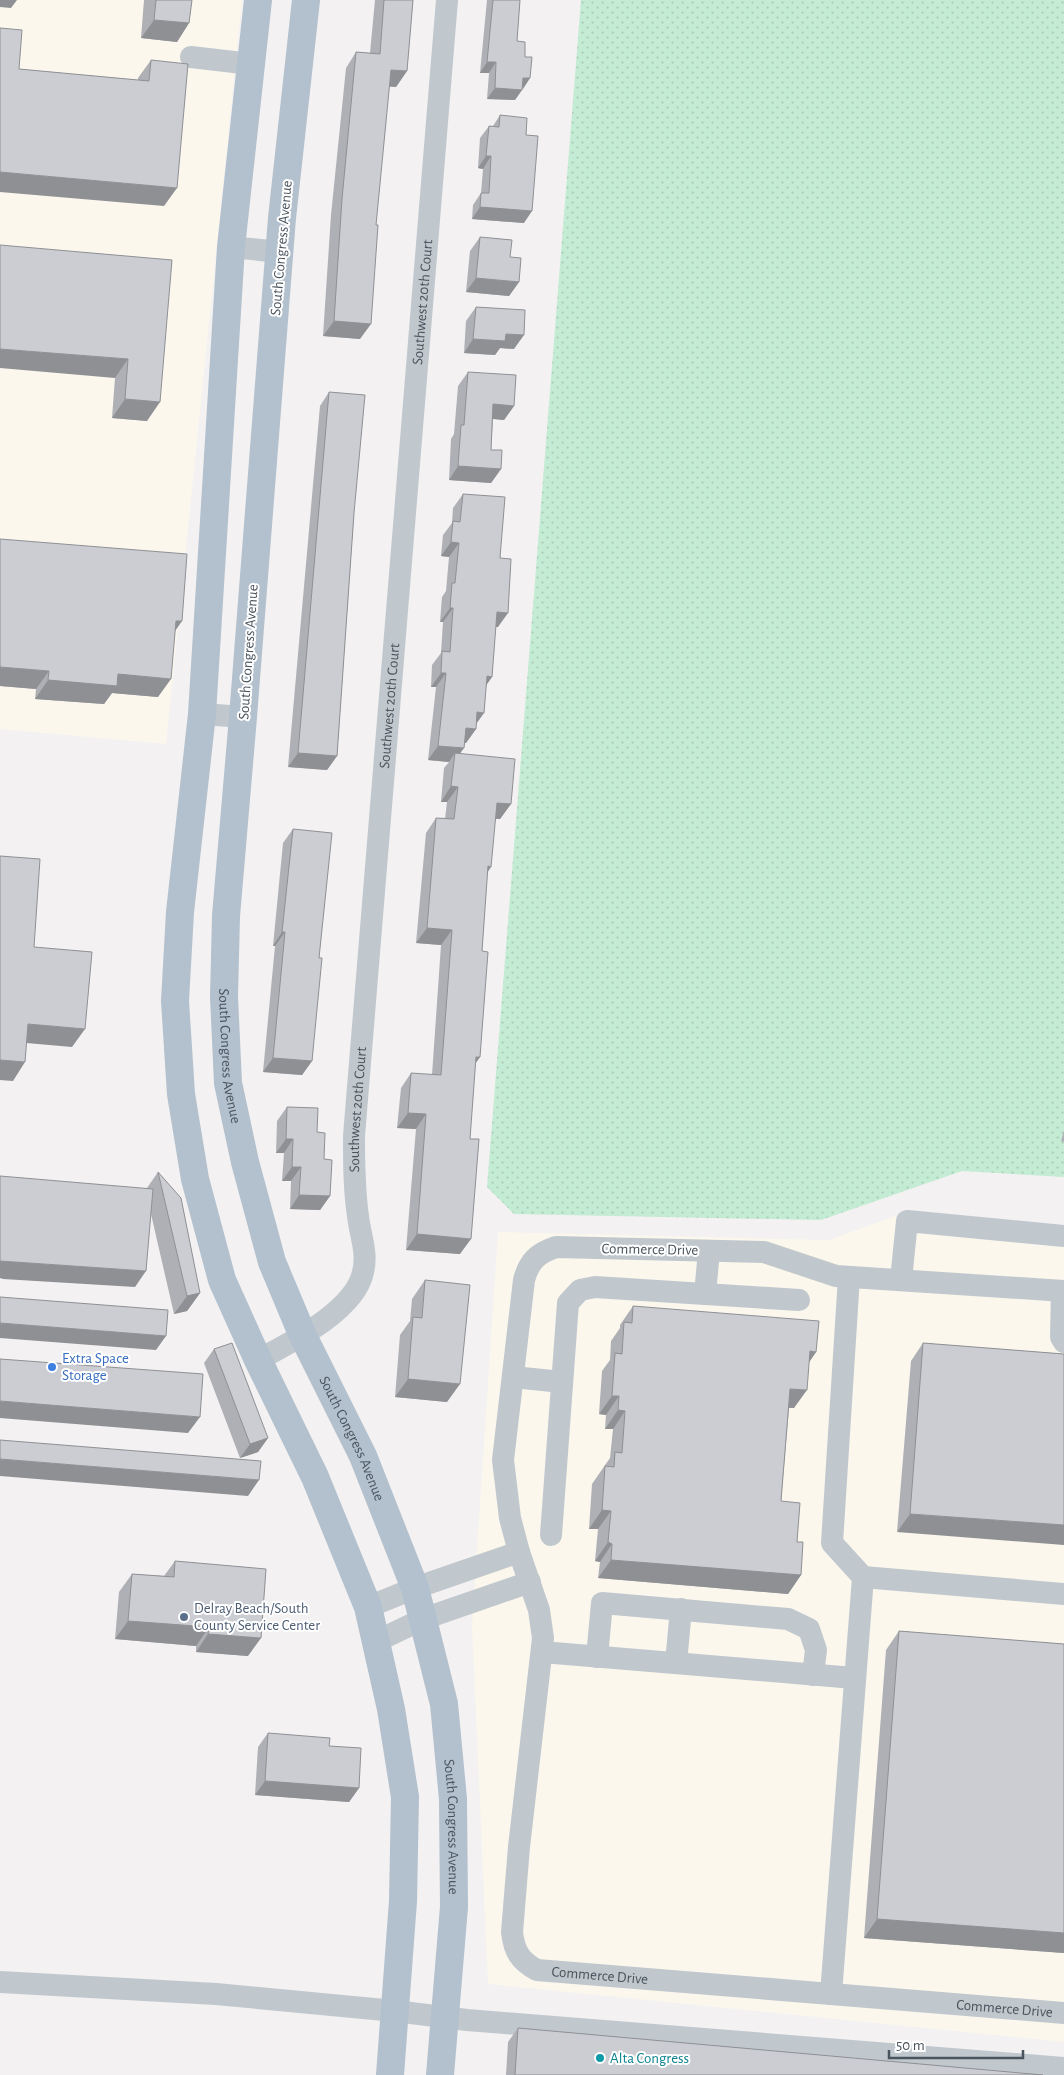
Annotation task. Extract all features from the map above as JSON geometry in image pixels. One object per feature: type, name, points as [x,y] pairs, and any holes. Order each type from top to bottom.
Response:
[{"type":"main road","points":[[258,0],[231,247],[202,714],[179,932],[175,1001],[181,1094],[195,1179],[222,1280],[315,1478],[368,1607],[391,1709],[405,1797],[403,1901],[390,2075]]},
{"type":"main road","name":"South Congress Avenue","points":[[306,0],[280,252],[244,717],[226,916],[224,997],[228,1082],[245,1162],[272,1262],[302,1336],[363,1456],[415,1588],[444,1704],[453,1798],[454,1907],[440,2075]]},
{"type":"street","name":"Southwest 20th Court","points":[[258,1360],[302,1336],[351,1298],[361,1280],[365,1259],[353,1174],[354,1136],[447,0]]},
{"type":"street","points":[[191,57],[251,64]]},
{"type":"street","points":[[231,247],[280,252]]},
{"type":"street","points":[[202,714],[244,717]]},
{"type":"street","points":[[901,1280],[907,1221],[1064,1236]]},
{"type":"street","name":"Commerce Drive","points":[[1063,1291],[849,1277],[823,1273],[794,1261],[764,1252],[556,1247],[544,1251],[534,1258],[524,1280],[503,1460],[510,1518],[518,1552],[530,1582],[542,1624],[542,1652],[519,1847],[512,1932],[513,1944],[518,1955],[526,1964],[537,1970],[1064,2012]]},
{"type":"street","points":[[705,1294],[709,1251]]},
{"type":"street","points":[[849,1277],[832,1542],[863,1577],[1064,1594]]},
{"type":"street","points":[[551,1535],[568,1303],[580,1290],[595,1287],[799,1300]]},
{"type":"street","points":[[1063,1291],[1061,1336],[1064,1342]]},
{"type":"street","points":[[513,1377],[562,1382]]},
{"type":"street","points":[[368,1607],[415,1588],[518,1552]]},
{"type":"street","points":[[831,1994],[863,1577]]},
{"type":"street","points":[[375,1642],[423,1619],[530,1582]]},
{"type":"street","points":[[598,1657],[602,1603],[681,1609],[788,1619],[809,1630],[816,1650],[814,1675]]},
{"type":"street","points":[[676,1663],[681,1609]]},
{"type":"street","points":[[542,1652],[854,1678]]},
{"type":"street","points":[[0,1982],[216,1994],[395,2010],[445,2018],[1064,2068]]},
{"type":"shaded area","points":[[0,0],[242,0],[166,744],[0,729]]},
{"type":"shaded area","points":[[909,1211],[1064,1226],[1064,2042],[488,1984],[472,1625],[498,1232],[829,1240]]},
{"type":"green space","points":[[581,0],[1064,0],[1064,1177],[962,1171],[821,1220],[514,1214],[487,1187]]},
{"type":"building","points":[[156,0],[192,0],[189,23],[154,20]]},
{"type":"building","points":[[384,0],[413,0],[407,71],[391,70],[376,225],[378,225],[371,324],[334,321],[342,199],[356,52],[380,54]]},
{"type":"building","points":[[493,0],[520,0],[517,41],[525,42],[525,57],[532,57],[530,78],[523,78],[522,90],[495,88],[496,62],[487,62]]},
{"type":"building","points":[[0,28],[22,30],[19,69],[149,81],[151,60],[188,64],[177,188],[0,172]]},
{"type":"building","points":[[500,115],[527,118],[526,135],[538,136],[532,211],[480,207],[481,193],[489,193],[491,156],[486,156],[489,126],[499,127]]},
{"type":"building","points":[[480,237],[512,240],[510,257],[521,258],[519,282],[476,278]]},
{"type":"building","points":[[0,245],[172,260],[160,402],[125,399],[128,359],[0,349]]},
{"type":"building","points":[[476,307],[525,310],[524,335],[506,334],[505,341],[473,339]]},
{"type":"building","points":[[468,372],[516,375],[514,406],[493,404],[491,450],[502,450],[501,469],[458,466],[461,425],[464,425]]},
{"type":"building","points":[[329,392],[365,395],[354,513],[337,756],[298,753]]},
{"type":"building","points":[[463,494],[505,497],[500,558],[511,559],[508,613],[497,612],[492,677],[487,676],[484,713],[477,712],[476,729],[466,728],[464,748],[438,746],[446,673],[441,673],[442,651],[450,652],[453,608],[450,608],[452,583],[455,583],[459,543],[451,542],[453,521],[460,522]]},
{"type":"building","points":[[0,539],[187,554],[182,621],[176,621],[171,679],[118,674],[117,686],[48,680],[49,671],[0,667]]},
{"type":"building","points":[[455,753],[515,759],[511,804],[497,803],[491,867],[488,866],[482,951],[488,952],[480,1057],[476,1057],[470,1139],[479,1139],[471,1239],[417,1234],[426,1114],[408,1113],[411,1073],[441,1075],[452,930],[427,928],[436,818],[454,819],[458,787],[451,786]]},
{"type":"building","points":[[293,829],[332,833],[319,958],[322,958],[312,1061],[273,1058],[285,932],[282,932]]},
{"type":"building","points":[[0,856],[40,859],[34,947],[92,952],[85,1029],[28,1024],[25,1062],[0,1060]]},
{"type":"building","points":[[287,1107],[318,1108],[317,1132],[325,1133],[324,1159],[332,1160],[330,1196],[299,1195],[301,1167],[292,1167],[293,1139],[286,1139]]},
{"type":"building","points":[[158,1172],[181,1198],[200,1293],[187,1296]]},
{"type":"building","points":[[0,1176],[153,1189],[146,1271],[0,1261]]},
{"type":"building","points":[[425,1280],[470,1285],[460,1384],[408,1379],[413,1317],[422,1318]]},
{"type":"building","points":[[0,1297],[168,1310],[166,1336],[0,1323]]},
{"type":"building","points":[[633,1306],[819,1321],[816,1352],[810,1351],[807,1390],[790,1389],[781,1501],[800,1503],[797,1542],[803,1542],[801,1575],[611,1560],[612,1544],[608,1542],[611,1511],[602,1510],[605,1466],[614,1467],[615,1452],[622,1453],[625,1411],[618,1410],[619,1396],[612,1396],[615,1353],[622,1354],[624,1322],[632,1323]]},
{"type":"building","points":[[232,1343],[268,1438],[250,1444],[214,1349]]},
{"type":"building","points":[[923,1343],[1064,1354],[1064,1525],[910,1514]]},
{"type":"building","points":[[0,1359],[203,1374],[200,1417],[0,1401]]},
{"type":"building","points":[[0,1440],[261,1461],[259,1480],[0,1459]]},
{"type":"building","name":"Delray Beach/South County Service Center","points":[[175,1561],[266,1569],[261,1638],[208,1634],[209,1627],[128,1621],[132,1574],[174,1577]]},
{"type":"building","points":[[899,1631],[1064,1644],[1064,1933],[877,1919]]},
{"type":"building","points":[[268,1733],[330,1738],[329,1746],[361,1748],[359,1788],[265,1781]]},
{"type":"building","points":[[518,2028],[1043,2075],[515,2075]]},
{"type":"place","name":"Extra Space Storage","points":[[52,1367]]},
{"type":"place","name":"Delray Beach/South County Service Center","points":[[184,1617]]},
{"type":"place","name":"Alta Congress","points":[[600,2058]]}]
